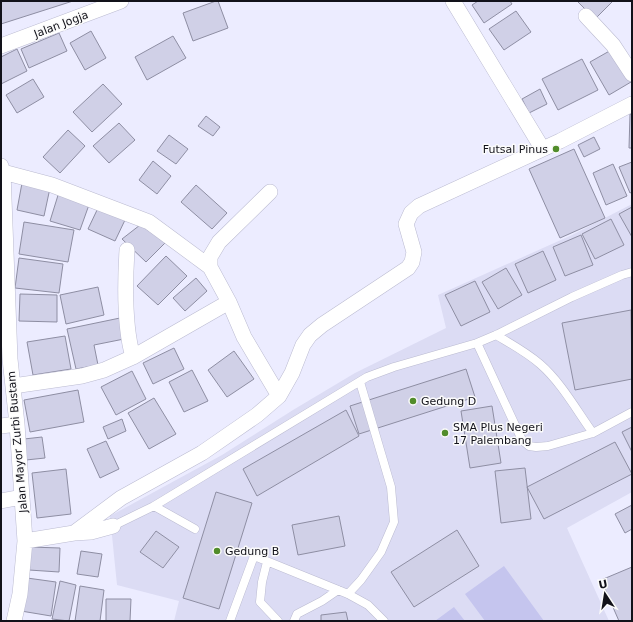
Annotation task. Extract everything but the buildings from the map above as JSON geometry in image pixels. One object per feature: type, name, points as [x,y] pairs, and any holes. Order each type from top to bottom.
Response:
[{"type":"street","name":"Jalan Jogja","points":[[1,46],[121,1]]},
{"type":"street","points":[[459,3],[542,148]]},
{"type":"street","points":[[586,16],[612,45],[632,74]]},
{"type":"street","points":[[74,533],[120,498],[202,453],[257,415],[279,396],[292,373],[303,345],[310,335],[322,325],[408,268],[412,262],[414,252],[406,224],[411,213],[419,206],[560,141],[632,104]]},
{"type":"street","points":[[2,169],[52,185],[149,222],[210,267],[244,337],[279,396]]},
{"type":"street","name":"Jalan Mayor Zurbi Bustam","points":[[2,169],[3,225],[10,359],[14,386],[26,541],[20,594],[14,621]]},
{"type":"street","points":[[210,267],[210,257],[219,242],[270,192]]},
{"type":"street","points":[[127,250],[126,267],[128,322],[130,348],[133,357]]},
{"type":"street","points":[[14,386],[82,376],[104,370],[133,357],[228,302]]},
{"type":"street","points":[[1,426],[17,424]]},
{"type":"street","points":[[1,501],[22,496]]},
{"type":"street","points":[[26,541],[74,533],[91,532],[113,526]]},
{"type":"lane","points":[[113,526],[154,506],[368,377],[394,367],[477,343],[572,297],[632,272]]},
{"type":"lane","points":[[496,335],[524,352],[541,365],[557,382],[592,433]]},
{"type":"lane","points":[[477,343],[522,440],[529,446],[548,446],[592,433],[632,412]]},
{"type":"lane","points":[[348,594],[361,580],[381,552],[394,522],[391,486],[360,382]]},
{"type":"lane","points":[[154,506],[195,529]]},
{"type":"lane","points":[[230,621],[254,556],[348,594],[368,605],[384,621]]},
{"type":"lane","points":[[267,562],[262,582],[260,602],[278,621]]},
{"type":"lane","points":[[294,621],[298,614],[322,601],[338,590]]},
{"type":"shaded area","name":"SMA Plus Negeri 17 Palembang","points":[[632,204],[632,492],[567,528],[609,621],[174,621],[179,601],[117,585],[110,516],[222,455],[355,373],[446,328],[438,295],[572,235]]},
{"type":"shaded area","points":[[504,566],[544,621],[485,621],[465,594]]},
{"type":"shaded area","points":[[454,607],[465,621],[435,621]]},
{"type":"place","name":"Futsal Pinus","points":[[556,149]]},
{"type":"place","name":"Gedung D","points":[[413,401]]},
{"type":"place","name":"SMA Plus Negeri 17 Palembang","points":[[445,433]]},
{"type":"place","name":"Gedung B","points":[[217,551]]}]
